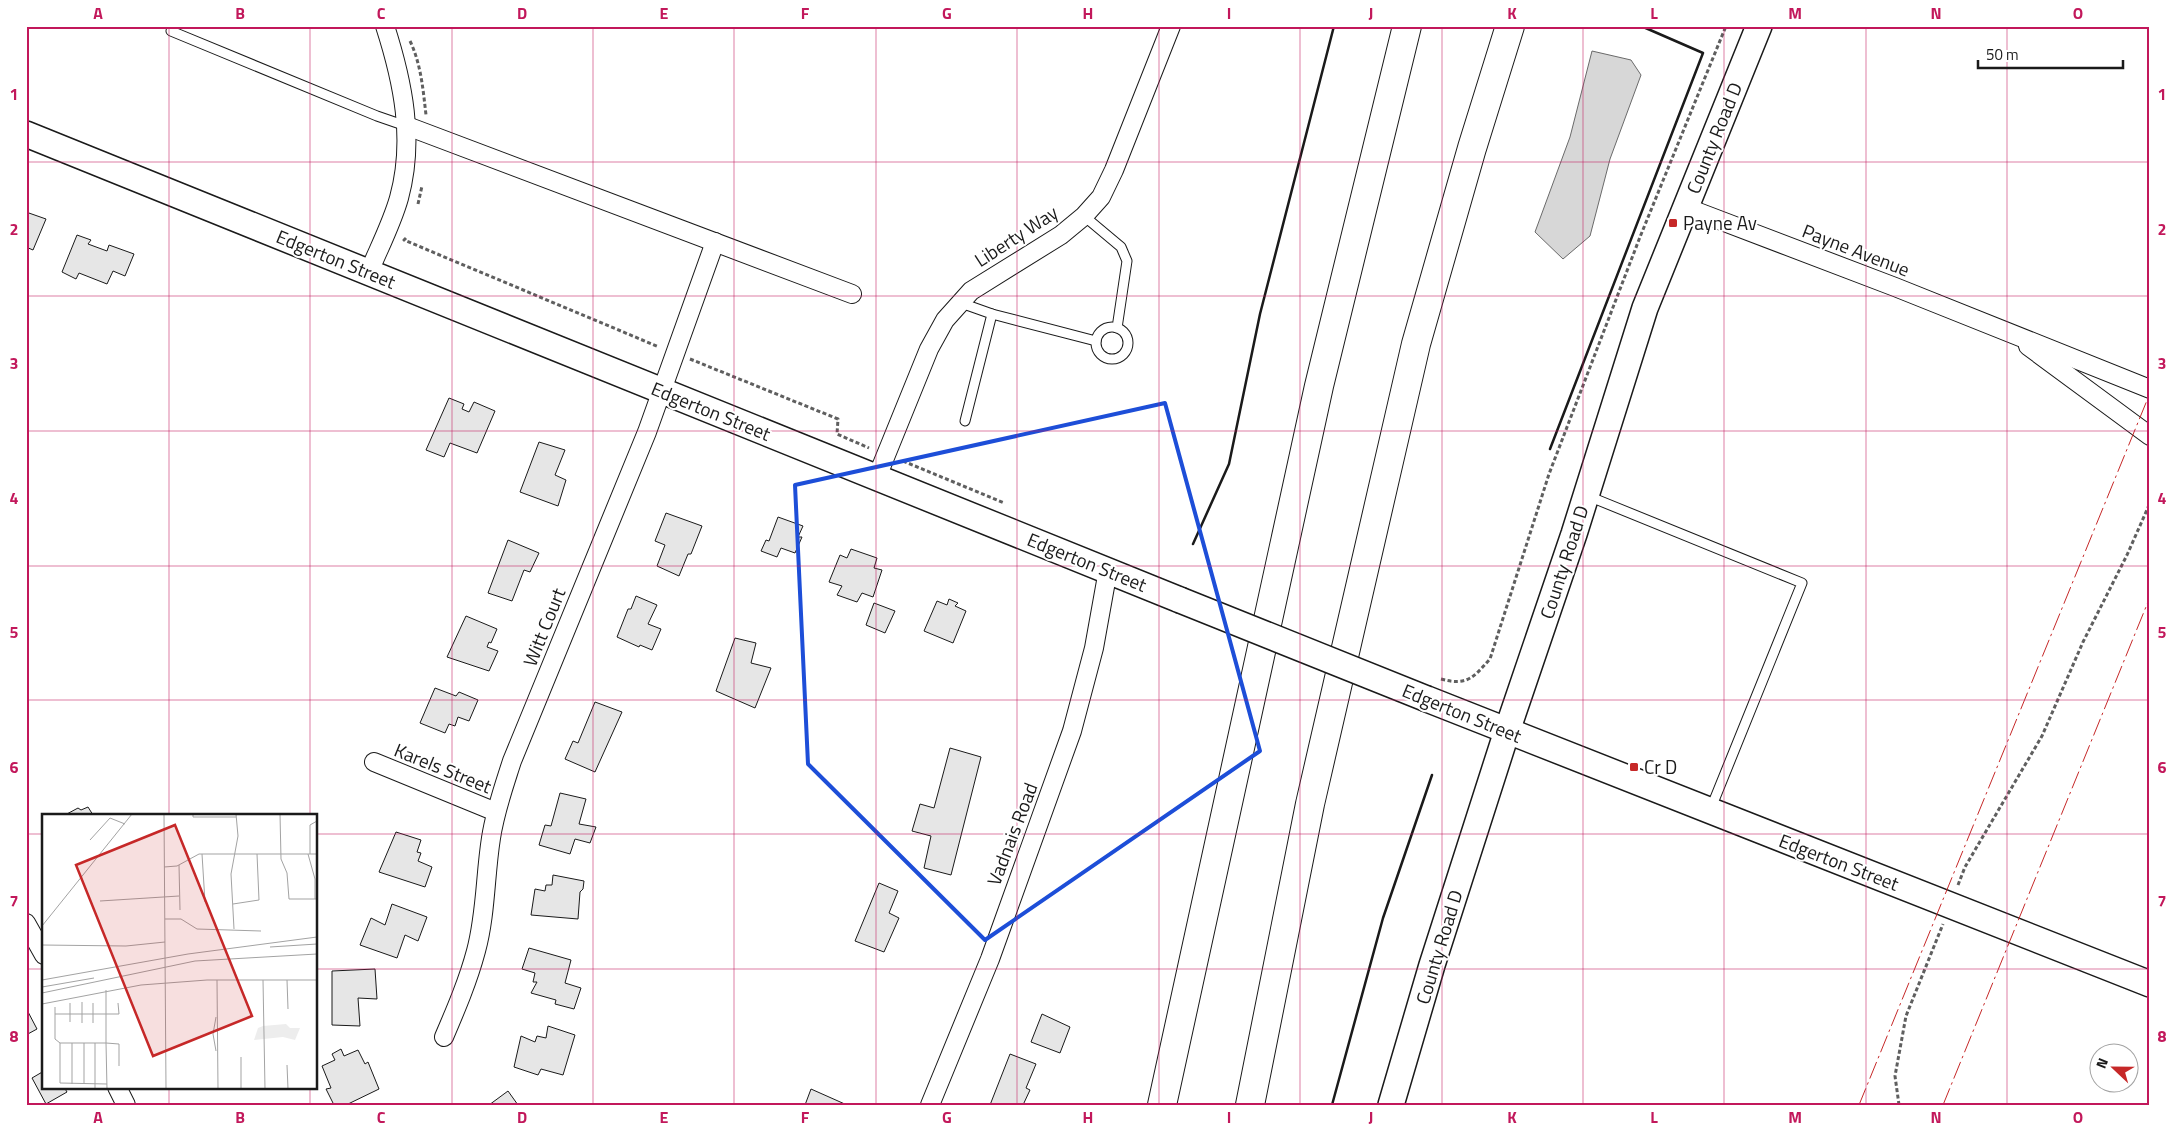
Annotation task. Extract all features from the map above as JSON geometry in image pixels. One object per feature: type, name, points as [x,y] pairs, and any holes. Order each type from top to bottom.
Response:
[{"type":"highway","points":[[1162,1105],[1319,386],[1394,74],[1408,26]]},
{"type":"highway","points":[[1250,1105],[1310,804],[1416,344],[1472,148],[1510,26]]},
{"type":"street","points":[[368,272],[399,199],[408,149],[400,80],[385,26]]},
{"type":"street","name":"Liberty Way","points":[[877,477],[929,349],[945,320],[971,291],[1061,235],[1084,216],[1100,198],[1114,170],[1171,26]]},
{"type":"street","name":"County Road D","points":[[1391,1105],[1432,965],[1507,731],[1586,495],[1645,308],[1759,26]]},
{"type":"street","points":[[406,126],[852,294]]},
{"type":"street","name":"Edgerton Street","points":[[26,134],[1180,600],[1433,689],[1507,731],[2150,984]]},
{"type":"street","name":"Payne Avenue","points":[[1685,207],[2150,389]]},
{"type":"street","name":"Witt Court","points":[[444,1037],[462,995],[476,952],[484,915],[491,839],[496,812],[512,761],[663,392],[714,242]]},
{"type":"street","name":"Payne Avenue","points":[[2011,334],[2150,436]]},
{"type":"street","name":"Vadnais Road","points":[[930,1105],[990,959],[1072,731],[1094,648],[1108,570]]},
{"type":"street","name":"Karels Street","points":[[374,762],[496,812]]},
{"type":"street","points":[[26,923],[42,951]]},
{"type":"street","points":[[118,1088],[126,1105]]},
{"type":"lane","points":[[171,31],[377,116],[406,126]]},
{"type":"lane","points":[[1084,216],[1121,247],[1127,261],[1116,328]]},
{"type":"lane","points":[[961,303],[992,314],[1096,341]]},
{"type":"lane","points":[[965,421],[992,314]]},
{"type":"lane","points":[[1106,328],[1116,328],[1125,334],[1127,349],[1120,357],[1110,359],[1101,355],[1096,346],[1096,341],[1106,328]]},
{"type":"lane","points":[[1586,495],[1802,582],[1710,811]]},
{"type":"path","points":[[1433,689],[1473,678],[1490,659],[1549,474],[1640,237],[1726,26]]},
{"type":"path","points":[[408,35],[416,53],[422,83],[427,133]]},
{"type":"path","points":[[416,212],[424,177]]},
{"type":"path","points":[[407,234],[404,240],[838,420],[837,434],[1012,506]]},
{"type":"path","points":[[1955,893],[1965,867],[2042,736],[2083,642],[2127,555],[2150,503]]},
{"type":"path","points":[[1899,1105],[1895,1076],[1906,1016],[1944,920]]},
{"type":"highlighted area","points":[[1165,403],[1260,751],[985,940],[808,764],[795,485]]},
{"type":"shaded area","points":[[1592,51],[1631,60],[1641,75],[1610,159],[1590,236],[1563,259],[1535,232],[1570,137]]},
{"type":"building","points":[[26,212],[46,219],[33,250],[26,247]]},
{"type":"building","points":[[77,235],[91,240],[88,244],[107,251],[109,245],[134,254],[125,276],[113,271],[107,284],[79,273],[76,279],[62,272]]},
{"type":"building","points":[[449,398],[464,404],[462,409],[469,412],[474,402],[495,411],[477,453],[450,443],[444,457],[426,450]]},
{"type":"building","points":[[539,442],[565,450],[555,475],[566,480],[558,506],[520,492]]},
{"type":"building","points":[[666,513],[702,526],[691,554],[688,554],[679,576],[657,566],[665,545],[655,541]]},
{"type":"building","points":[[778,517],[803,526],[798,537],[802,537],[795,553],[781,548],[777,557],[761,551],[766,540],[769,541]]},
{"type":"building","points":[[508,540],[539,553],[530,572],[524,570],[512,601],[488,593]]},
{"type":"building","points":[[851,549],[877,558],[874,568],[882,570],[873,597],[862,593],[857,602],[837,595],[842,586],[829,582],[840,555],[847,558]]},
{"type":"building","points":[[636,596],[657,605],[648,624],[661,629],[652,650],[640,645],[639,647],[617,637],[628,609],[631,609]]},
{"type":"building","points":[[949,599],[958,603],[955,606],[966,611],[953,643],[924,631],[937,601],[947,605]]},
{"type":"building","points":[[874,603],[895,611],[885,633],[866,625]]},
{"type":"building","points":[[466,616],[497,629],[491,643],[489,642],[487,647],[498,651],[489,671],[447,657]]},
{"type":"building","points":[[735,638],[756,643],[751,663],[771,668],[755,708],[716,691]]},
{"type":"building","points":[[435,688],[456,696],[459,692],[478,700],[469,721],[458,717],[455,726],[449,724],[445,733],[420,723]]},
{"type":"building","points":[[595,702],[622,712],[595,772],[565,759],[573,741],[578,743]]},
{"type":"building","points":[[950,748],[981,757],[951,875],[924,868],[931,836],[912,831],[920,804],[934,808]]},
{"type":"building","points":[[560,793],[586,799],[579,824],[596,827],[590,843],[575,839],[570,854],[539,845],[545,825],[551,826]]},
{"type":"building","points":[[88,807],[92,814],[67,814],[78,808],[81,810]]},
{"type":"building","points":[[396,832],[421,840],[417,852],[421,853],[418,861],[432,867],[425,887],[379,872]]},
{"type":"building","points":[[553,875],[584,881],[583,889],[580,892],[578,919],[531,915],[535,889],[545,891],[546,885],[552,885]]},
{"type":"building","points":[[879,883],[898,891],[889,913],[899,918],[884,952],[855,941]]},
{"type":"building","points":[[392,904],[427,917],[418,941],[405,935],[397,958],[360,945],[371,918],[385,925]]},
{"type":"building","points":[[529,948],[571,960],[565,983],[581,988],[574,1009],[555,1004],[556,1000],[531,993],[537,982],[533,982],[535,973],[522,969]]},
{"type":"building","points":[[375,969],[377,999],[358,998],[360,1026],[332,1025],[332,971]]},
{"type":"building","points":[[26,1008],[37,1029],[26,1035]]},
{"type":"building","points":[[1042,1014],[1070,1027],[1060,1053],[1031,1042]]},
{"type":"building","points":[[548,1026],[575,1035],[563,1075],[541,1069],[538,1075],[514,1067],[521,1036],[535,1042],[537,1036],[546,1038]]},
{"type":"building","points":[[341,1049],[344,1056],[358,1050],[365,1064],[368,1062],[379,1089],[346,1105],[334,1105],[326,1089],[331,1088],[322,1066],[335,1060],[332,1054]]},
{"type":"building","points":[[1010,1054],[1036,1064],[1026,1088],[1030,1090],[1023,1105],[990,1105]]},
{"type":"building","points":[[42,1072],[42,1088],[65,1088],[67,1092],[46,1104],[32,1078]]},
{"type":"building","points":[[811,1089],[847,1105],[805,1105]]},
{"type":"building","points":[[508,1091],[518,1105],[489,1105]]},
{"type":"wall","points":[[1193,544],[1229,464],[1260,314],[1334,26]]},
{"type":"wall","points":[[1550,449],[1703,53],[1641,26]]},
{"type":"wall","points":[[1332,1105],[1383,918],[1432,775]]},
{"type":"power","points":[[1859,1105],[2150,393]]},
{"type":"power","points":[[1943,1105],[2150,597]]},
{"type":"place","name":"Payne Av","points":[[1673,223]]},
{"type":"place","name":"Cr D","points":[[1634,767]]}]
